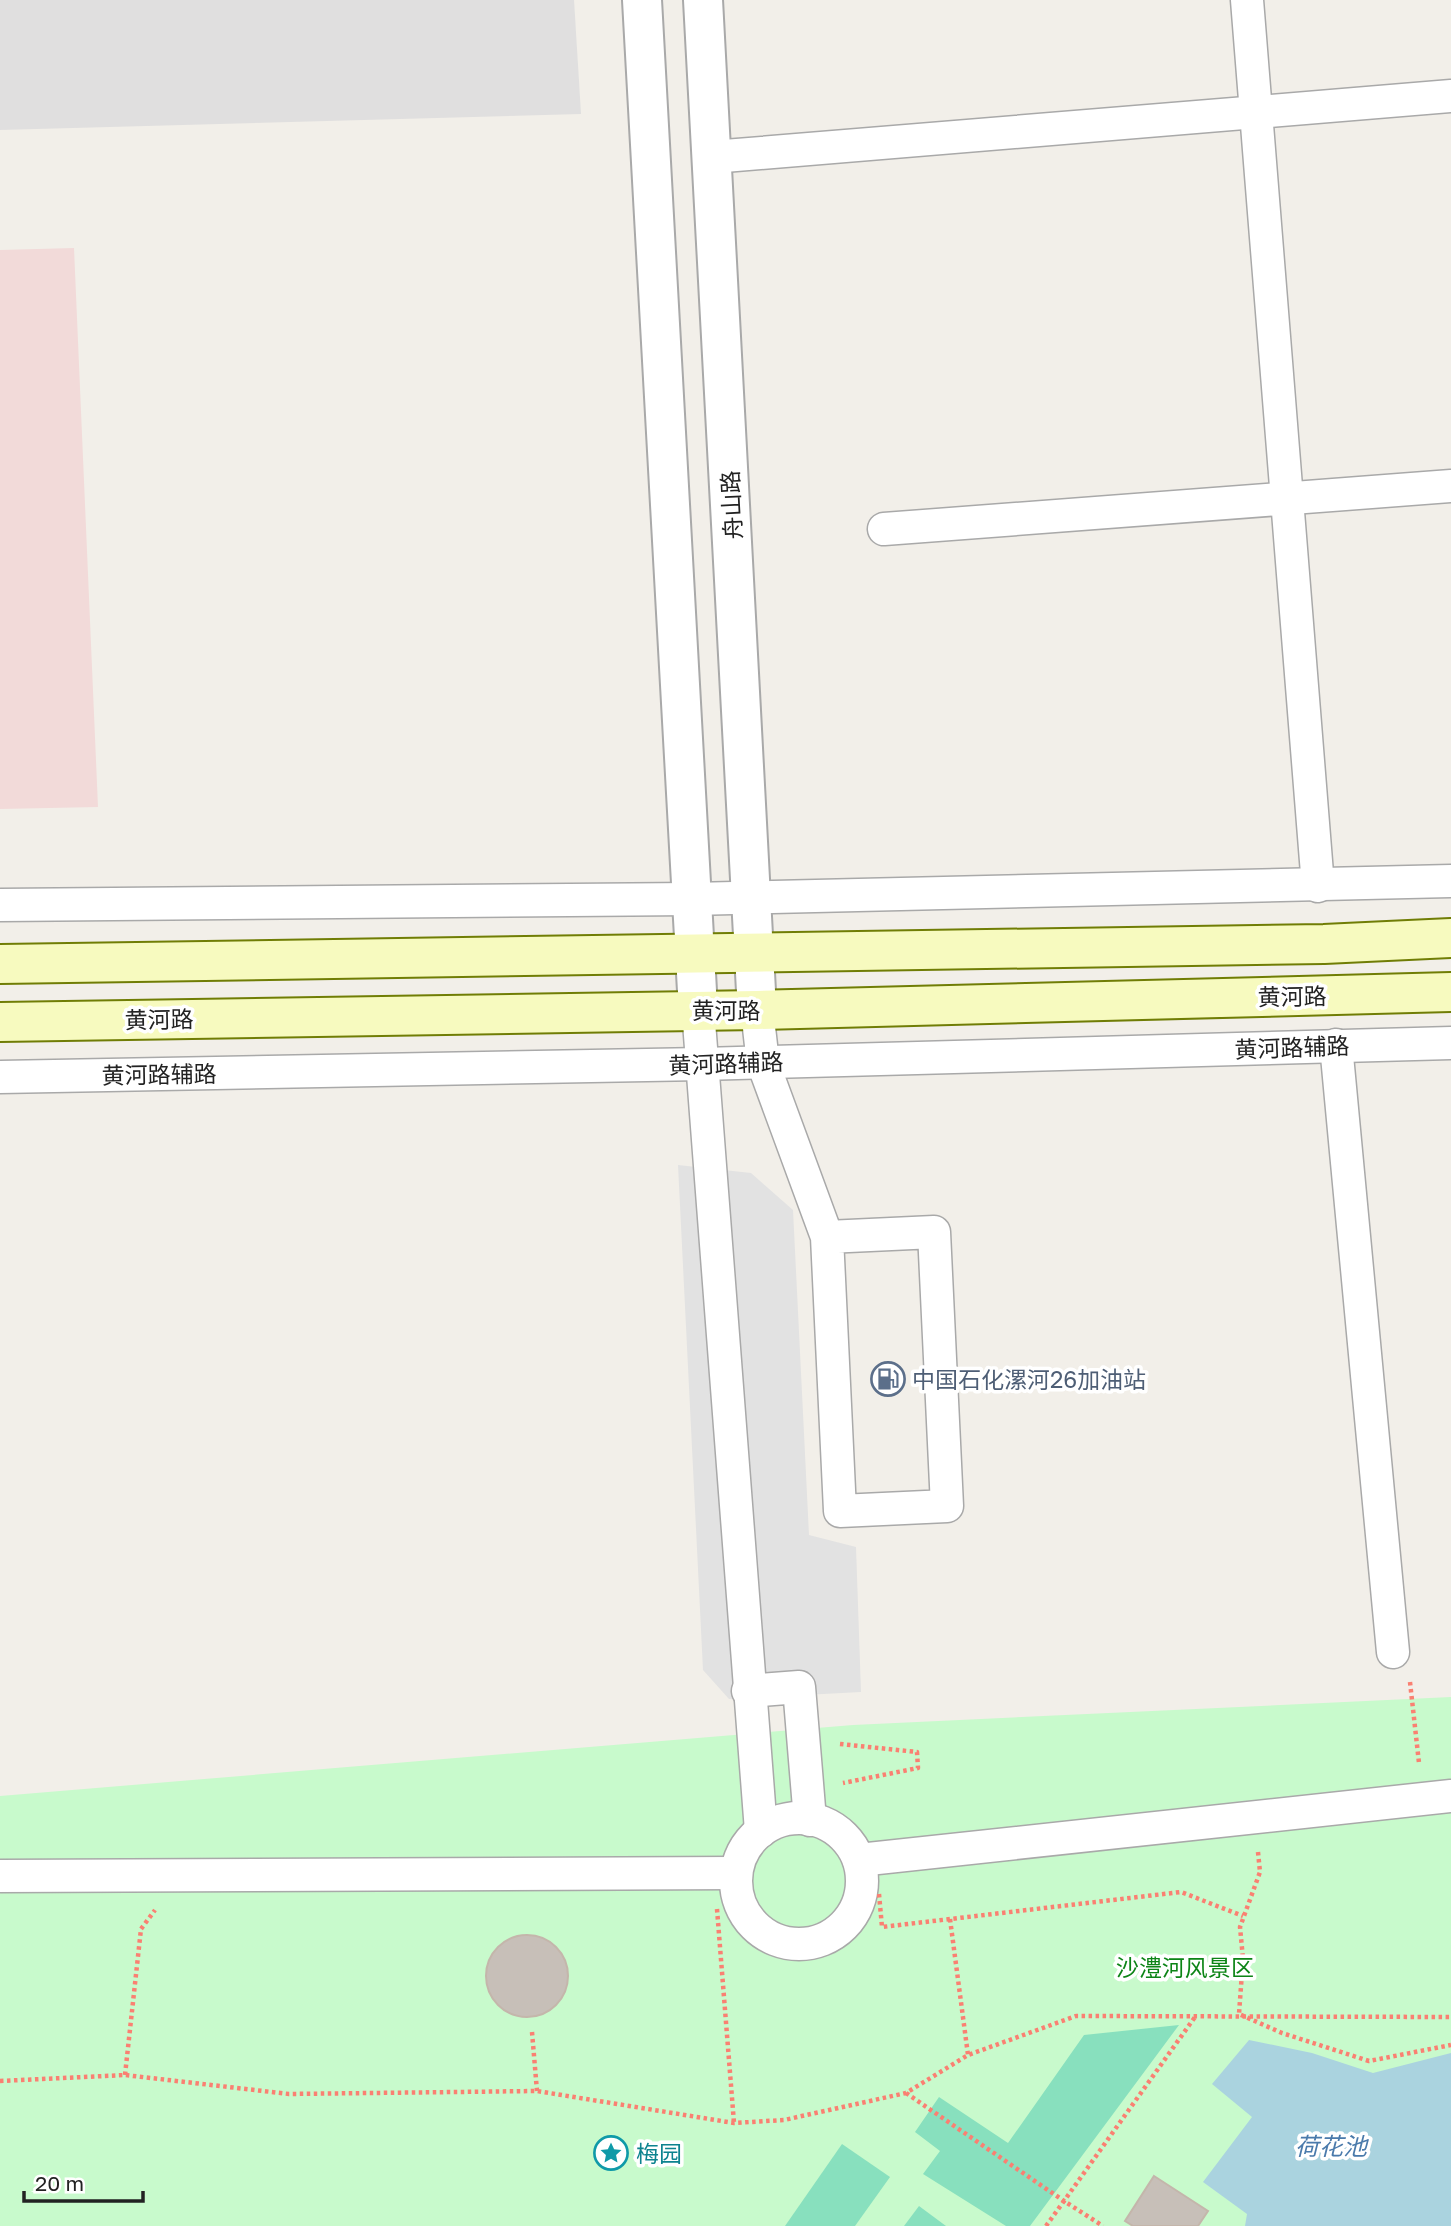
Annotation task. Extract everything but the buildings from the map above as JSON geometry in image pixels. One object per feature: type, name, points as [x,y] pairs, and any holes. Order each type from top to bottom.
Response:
[{"type":"main road","points":[[0,964],[1324,944],[1451,938]]},
{"type":"main road","name":"黄河路","points":[[0,1022],[758,1010],[1451,992]]},
{"type":"street","points":[[642,0],[698,1009],[748,1691],[761,1831]]},
{"type":"street","name":"舟山路","points":[[703,0],[758,1010]]},
{"type":"street","points":[[1247,0],[1318,886]]},
{"type":"street","points":[[712,157],[1451,96]]},
{"type":"street","points":[[884,529],[1451,486]]},
{"type":"street","points":[[0,905],[692,899],[1451,881]]},
{"type":"street","points":[[758,1010],[762,1063],[827,1237],[840,1511],[947,1506],[934,1232],[827,1237]]},
{"type":"street","name":"黄河路辅路","points":[[0,1077],[762,1063],[1451,1043]]},
{"type":"street","points":[[1336,1045],[1393,1652]]},
{"type":"street","points":[[748,1691],[799,1687],[809,1805],[825,1823],[868,1859],[1437,1797]]},
{"type":"street","points":[[809,1805],[791,1818],[761,1831],[740,1857],[736,1883],[744,1913],[757,1929],[775,1940],[795,1944],[816,1942],[835,1934],[850,1919],[859,1901],[868,1859]]},
{"type":"street","points":[[0,1876],[182,1875],[736,1883]]},
{"type":"path","points":[[1393,1652],[1406,1651],[1437,1797]]},
{"type":"path","points":[[809,1805],[918,1768],[917,1752],[834,1743]]},
{"type":"path","points":[[1239,2014],[1242,1916],[1260,1872],[1257,1818]]},
{"type":"path","points":[[868,1859],[882,1927],[1181,1892],[1242,1916]]},
{"type":"path","points":[[125,2075],[141,1929],[182,1875]]},
{"type":"path","points":[[734,2123],[717,1908],[736,1883]]},
{"type":"path","points":[[950,1919],[968,2055]]},
{"type":"path","points":[[1239,2014],[1282,2034],[1369,2061],[1451,2045]]},
{"type":"path","points":[[0,2081],[125,2075],[289,2094],[537,2091],[734,2123],[783,2119],[906,2093],[968,2055],[1076,2015],[1451,2017]]},
{"type":"path","points":[[1046,2226],[1195,2016]]},
{"type":"path","points":[[532,2032],[537,2091]]},
{"type":"path","points":[[906,2093],[1103,2226]]},
{"type":"shaded area","points":[[0,0],[574,0],[581,114],[0,130]]},
{"type":"shaded area","points":[[74,248],[98,807],[0,809],[0,250]]},
{"type":"shaded area","points":[[678,1165],[751,1173],[793,1210],[809,1535],[856,1547],[861,1692],[729,1699],[703,1670]]},
{"type":"green space","name":"沙澧河风景区","points":[[1451,1697],[1451,2226],[0,2226],[0,1796],[853,1725]]},
{"type":"green space","points":[[1179,2025],[1030,2226],[1006,2226],[923,2174],[940,2151],[915,2132],[939,2097],[1008,2143],[1084,2035]]},
{"type":"green space","points":[[842,2144],[890,2177],[855,2226],[785,2226]]},
{"type":"green space","points":[[919,2206],[946,2226],[904,2226]]},
{"type":"water","name":"荷花池","points":[[1249,2040],[1312,2053],[1373,2073],[1451,2053],[1451,2226],[1245,2226],[1247,2214],[1203,2182],[1252,2117],[1212,2084]]},
{"type":"place","name":"中国石化漯河26加油站","points":[[888,1379]]},
{"type":"place","name":"梅园","points":[[611,2153]]}]
